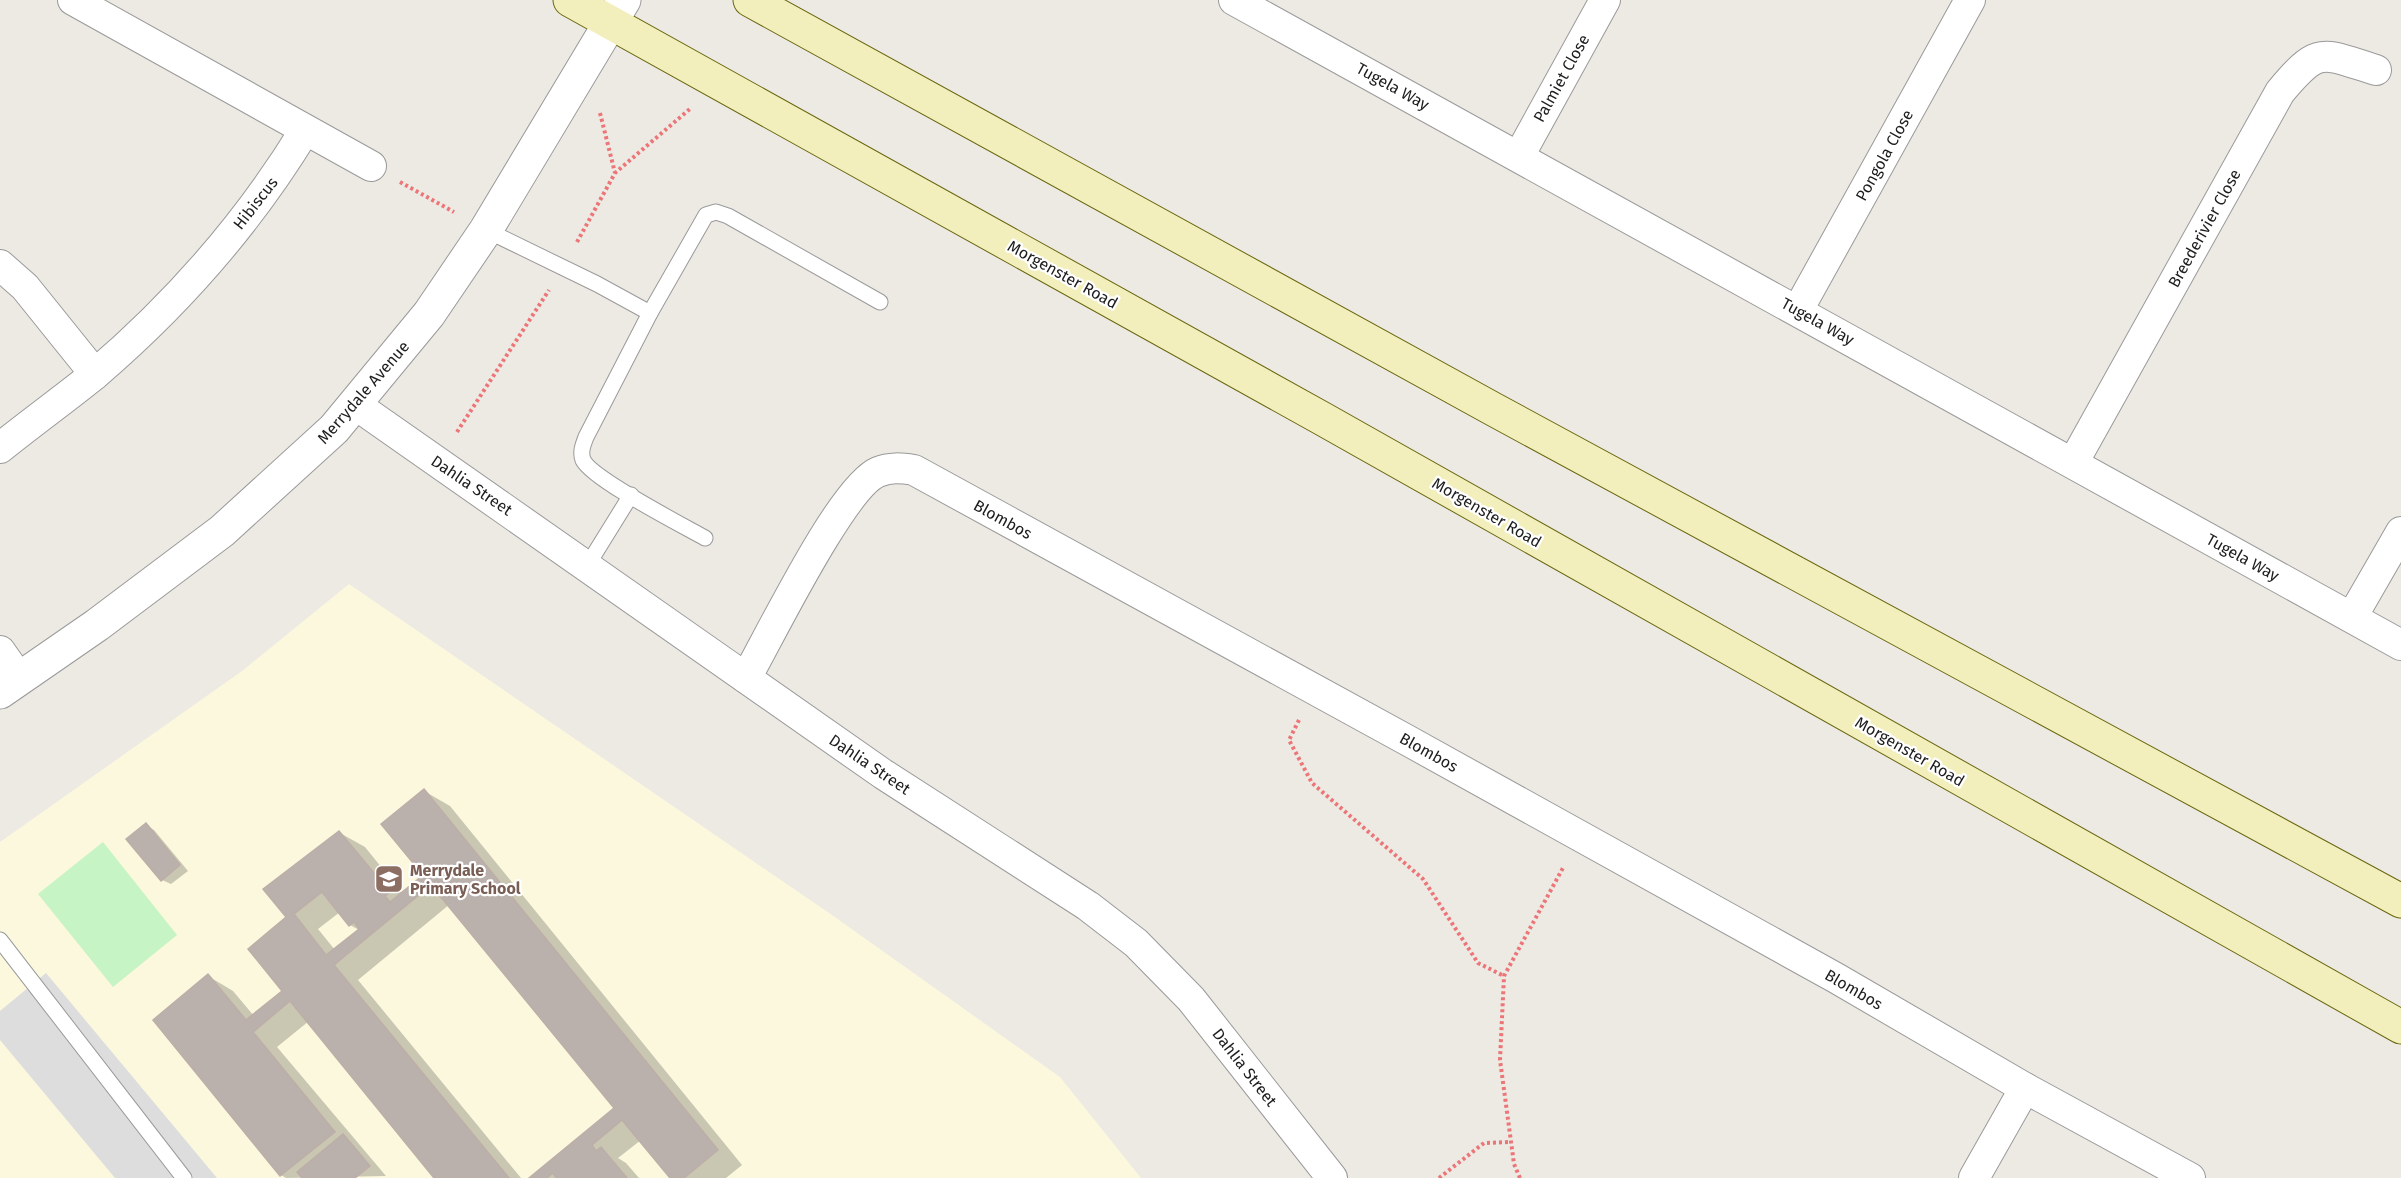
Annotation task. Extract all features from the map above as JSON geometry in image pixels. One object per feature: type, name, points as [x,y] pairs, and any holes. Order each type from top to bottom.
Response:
[{"type":"main road","name":"Morgenster Road","points":[[570,0],[618,12],[1313,414],[2401,1028]]},
{"type":"main road","points":[[750,0],[1503,414],[2401,901]]},
{"type":"street","points":[[73,0],[371,166]]},
{"type":"street","name":"Palmiet Close","points":[[1519,156],[1605,0]]},
{"type":"street","name":"Pongola Close","points":[[1798,310],[1970,0]]},
{"type":"street","name":"Tugela Way","points":[[1242,2],[2401,645]]},
{"type":"street","name":"Merrydale Avenue","points":[[10,685],[97,625],[222,531],[334,429],[356,405],[429,314],[486,230],[618,12]]},
{"type":"street","name":"Breederivier Close","points":[[2073,463],[2280,92],[2307,62],[2317,57],[2333,57],[2376,70]]},
{"type":"street","name":"Hibiscus","points":[[0,448],[94,374],[202,270],[278,174],[305,130]]},
{"type":"street","points":[[0,265],[25,287],[94,374]]},
{"type":"street","name":"Dahlia Street","points":[[356,405],[883,774],[1088,906],[1136,943],[1191,999],[1332,1178]]},
{"type":"street","name":"Blombos","points":[[746,678],[849,497],[877,472],[898,467],[914,470],[1836,978],[2025,1088],[2190,1178]]},
{"type":"street","points":[[2352,617],[2401,532]]},
{"type":"street","points":[[0,651],[10,685]]},
{"type":"street","points":[[1974,1178],[2025,1088]]},
{"type":"lane","points":[[705,538],[592,470],[584,462],[581,453],[586,437],[650,313],[706,215],[716,212],[728,216],[880,302]]},
{"type":"lane","points":[[486,230],[597,284],[650,313]]},
{"type":"lane","points":[[587,566],[631,495]]},
{"type":"lane","points":[[0,940],[184,1178]]},
{"type":"path","points":[[599,109],[615,173]]},
{"type":"path","points":[[371,166],[486,230]]},
{"type":"path","points":[[1315,690],[1289,740],[1311,783],[1424,879],[1478,963],[1504,976]]},
{"type":"path","points":[[1520,1178],[1514,1164],[1500,1060],[1504,976],[1581,837]]},
{"type":"path","points":[[1439,1178],[1484,1143],[1511,1142]]},
{"type":"shaded area","name":"Merrydale Primary School","points":[[349,584],[832,915],[1060,1077],[1141,1178],[0,1178],[0,842],[242,671]]},
{"type":"shaded area","points":[[46,973],[217,1178],[115,1178],[0,1040],[0,1011]]},
{"type":"green space","points":[[103,842],[177,935],[113,987],[38,894]]},
{"type":"building","points":[[424,789],[718,1150],[684,1178],[670,1178],[622,1120],[592,1145],[596,1151],[601,1147],[627,1178],[556,1178],[553,1173],[547,1178],[529,1178],[614,1108],[431,885],[334,965],[509,1178],[434,1178],[290,1001],[253,1032],[335,1132],[280,1176],[153,1020],[208,974],[246,1020],[282,991],[248,949],[286,917],[263,889],[339,831],[390,892],[385,896],[390,902],[423,875],[381,824]],"holes":[[[322,892],[349,926],[354,922],[359,929],[326,955],[294,914]]]},
{"type":"building","points":[[146,823],[180,865],[161,881],[126,839]]},
{"type":"building","points":[[343,1134],[370,1166],[355,1178],[302,1178],[297,1172]]},
{"type":"place","name":"Merrydale Primary School","points":[[389,879]]}]
